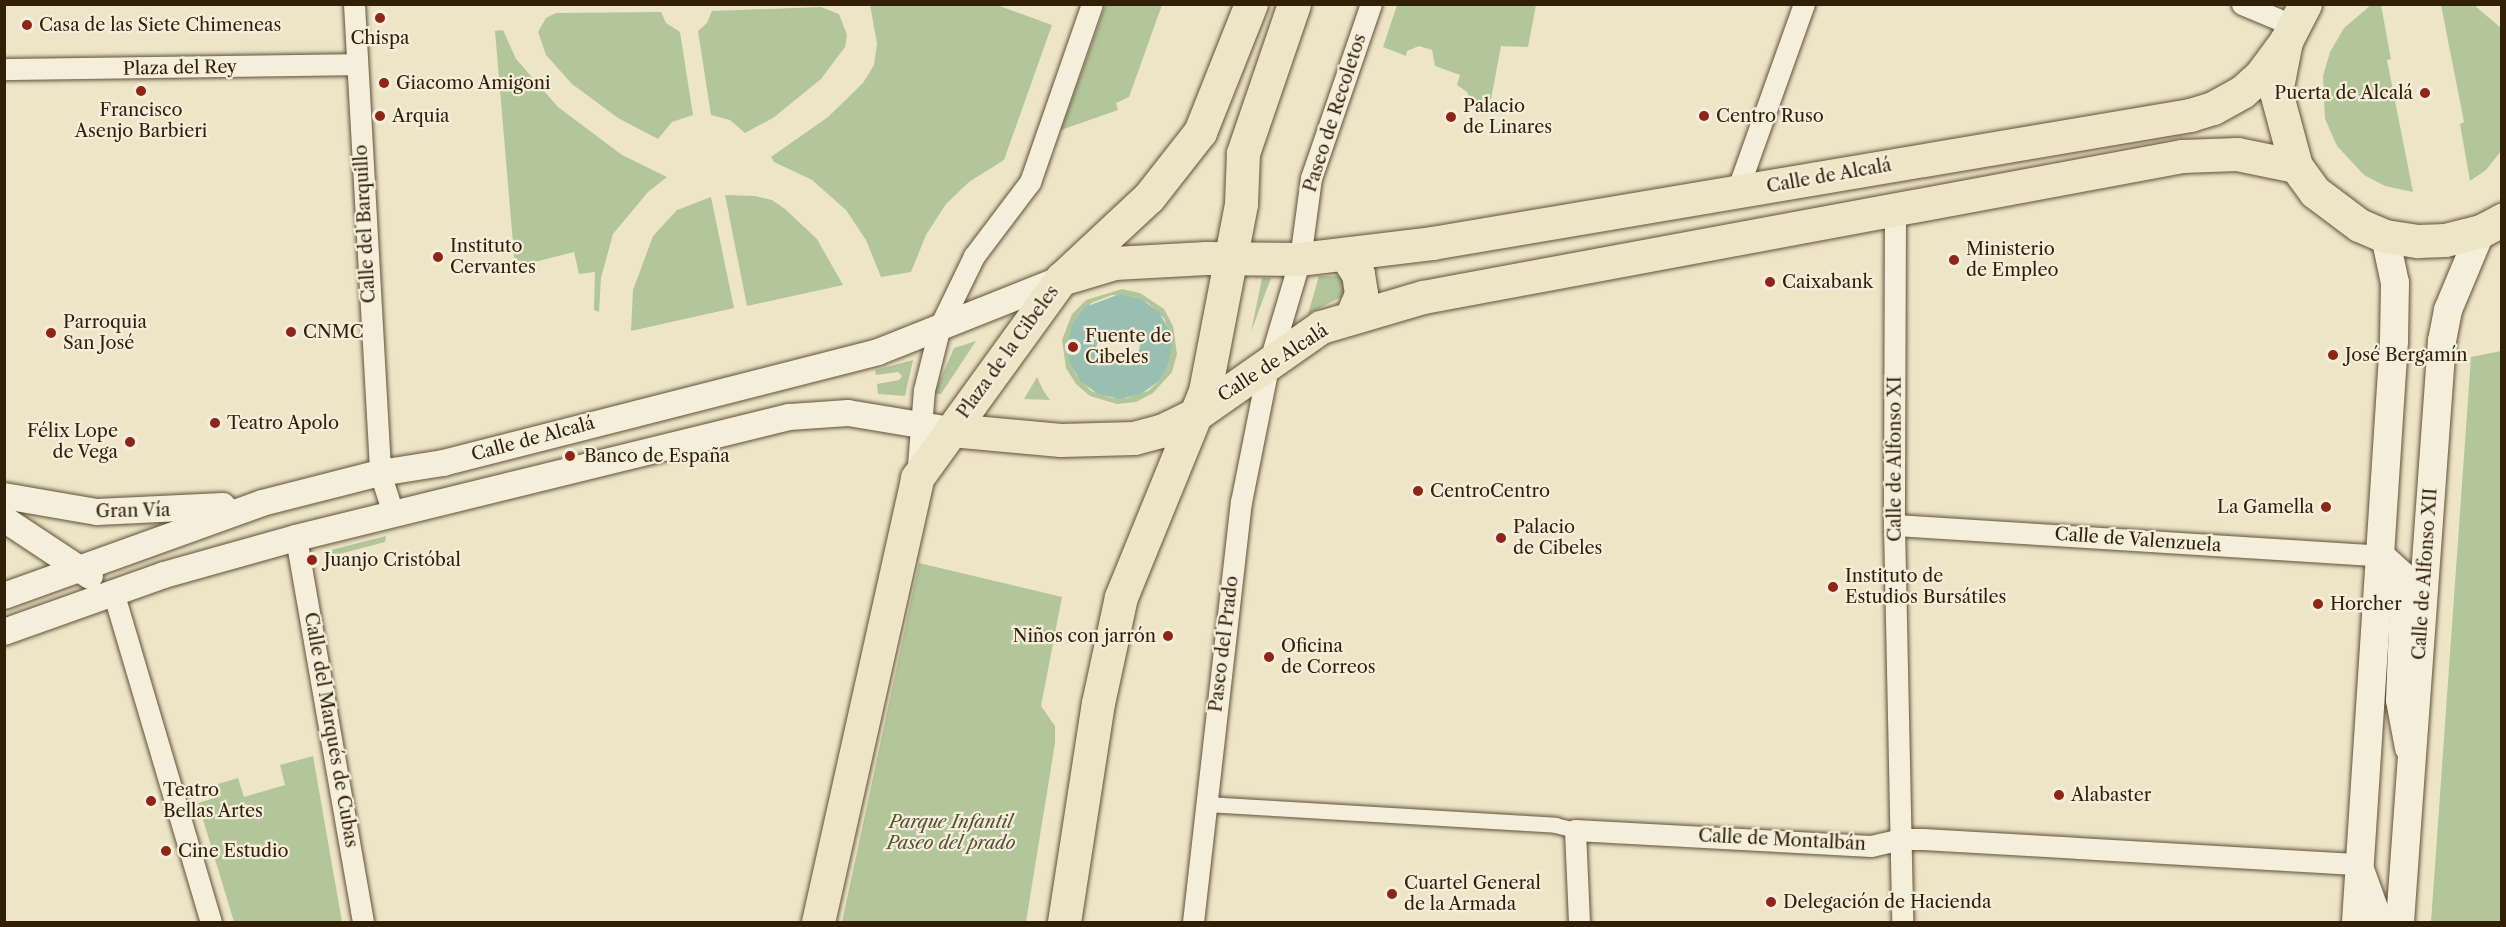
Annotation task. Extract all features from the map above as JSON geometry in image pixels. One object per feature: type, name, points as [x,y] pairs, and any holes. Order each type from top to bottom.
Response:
[{"type":"main road","points":[[1061,279],[1149,197],[1200,132],[1251,4]]},
{"type":"main road","points":[[1064,922],[1098,703],[1121,597],[1128,572],[1198,413],[1241,204],[1243,153],[1294,4]]},
{"type":"main road","points":[[2294,23],[2276,92],[2296,166],[2315,192],[2337,212],[2385,236],[2445,240],[2491,226]]},
{"type":"main road","name":"Calle de Alcalá","points":[[1230,257],[1300,259],[1345,254],[2190,115],[2242,92],[2260,76],[2294,23]]},
{"type":"main road","name":"Calle de Alcalá","points":[[1198,413],[1268,367],[1321,327],[1351,317],[1443,294],[2182,156],[2237,154],[2296,166]]},
{"type":"main road","name":"Calle de Alfonso XII","points":[[2400,922],[2442,341],[2448,310],[2491,226]]},
{"type":"main road","points":[[2356,922],[2382,556],[2395,283],[2385,236]]},
{"type":"main road","name":"Calle de Alcalá","points":[[1345,254],[1358,274],[1361,294],[1351,317]]},
{"type":"main road","name":"Plaza de la Cibeles","points":[[951,430],[984,390],[1061,279],[1114,263],[1230,257]]},
{"type":"main road","name":"Plaza de la Cibeles","points":[[951,430],[1101,441],[1161,431],[1198,413]]},
{"type":"main road","points":[[818,922],[917,478],[951,430]]},
{"type":"street","name":"Calle del Barquillo","points":[[354,4],[381,473],[393,513]]},
{"type":"street","points":[[917,478],[918,425],[940,326],[974,256],[1030,182],[1092,4]]},
{"type":"street","name":"Paseo de Recoletos","points":[[1268,367],[1300,259],[1311,178],[1371,4]]},
{"type":"street","points":[[1737,191],[1804,4]]},
{"type":"street","points":[[2242,4],[2294,23]]},
{"type":"street","name":"Plaza del Rey","points":[[4,69],[356,64]]},
{"type":"street","name":"Calle de Alfonso XI","points":[[1895,211],[1894,525],[1902,922]]},
{"type":"street","name":"Calle de Alcalá","points":[[4,596],[262,503],[381,473],[443,463],[878,351],[1061,279]]},
{"type":"street","name":"Paseo del Prado","points":[[1193,922],[1241,502],[1268,367]]},
{"type":"street","name":"Calle de Alcalá","points":[[4,632],[114,595],[164,575],[296,538],[789,417],[848,413],[951,430]]},
{"type":"street","name":"Gran Vía","points":[[4,496],[98,512],[262,503]]},
{"type":"street","points":[[4,519],[81,569],[114,595],[211,922]]},
{"type":"street","name":"Calle de Valenzuela","points":[[1894,525],[2382,556]]},
{"type":"street","name":"Calle del Marqués de Cubas","points":[[296,538],[363,922]]},
{"type":"street","points":[[2382,556],[2404,576],[2399,700],[2403,736],[2412,756]]},
{"type":"street","name":"Calle de Montalbán","points":[[1206,804],[1555,825],[1575,830],[1870,846],[1901,838],[2359,864]]},
{"type":"street","points":[[1575,830],[1579,922]]},
{"type":"street","points":[[2359,864],[2380,922]]},
{"type":"green space","points":[[1106,4],[1162,5],[1129,97],[1116,103],[1118,110],[1061,130]]},
{"type":"green space","points":[[1397,4],[1536,5],[1528,47],[1501,46],[1491,99],[1471,102],[1467,92],[1457,85],[1460,75],[1435,66],[1432,50],[1419,46],[1407,51],[1406,56],[1383,47]]},
{"type":"green space","points":[[870,5],[997,5],[1052,25],[1004,160],[969,182],[946,204],[926,235],[911,272],[881,277],[866,240],[846,210],[812,180],[774,162],[771,157],[828,117],[863,83],[874,65],[877,43]]},
{"type":"green space","points":[[2371,5],[2381,5],[2391,59],[2387,60],[2413,192],[2385,186],[2364,175],[2337,146],[2325,119],[2323,76],[2330,52],[2344,28]]},
{"type":"green space","points":[[2441,5],[2474,5],[2501,28],[2501,151],[2486,170],[2470,181],[2460,124],[2464,122]]},
{"type":"green space","points":[[821,7],[839,14],[847,35],[845,47],[821,79],[773,118],[745,133],[730,120],[711,115],[698,31],[707,23],[712,11]]},
{"type":"green space","points":[[661,12],[666,23],[680,32],[693,115],[672,122],[658,139],[618,118],[572,84],[546,55],[538,32],[546,18],[556,13]]},
{"type":"green space","points":[[503,30],[516,59],[558,107],[622,155],[667,177],[648,192],[613,234],[601,278],[599,312],[594,310],[595,272],[579,274],[574,252],[515,267],[495,31]]},
{"type":"green space","points":[[725,195],[755,196],[772,200],[785,209],[817,239],[843,285],[747,306]]},
{"type":"green space","points":[[711,197],[734,308],[631,331],[633,290],[653,236],[677,210]]},
{"type":"green space","points":[[1319,276],[1339,276],[1347,284],[1343,296],[1308,314]]},
{"type":"green space","points":[[1262,278],[1271,278],[1251,332]]},
{"type":"green space","points":[[1122,289],[1140,293],[1164,309],[1173,326],[1177,354],[1172,372],[1153,393],[1136,402],[1117,404],[1090,396],[1076,384],[1066,368],[1062,340],[1072,314],[1086,300]],"holes":[[[1112,295],[1134,297],[1148,303],[1164,318],[1171,339],[1167,368],[1159,381],[1148,391],[1127,398],[1112,398],[1091,391],[1076,375],[1067,347],[1091,303]]]},
{"type":"green space","points":[[976,341],[941,394],[934,394],[954,348]]},
{"type":"green space","points":[[2501,351],[2501,922],[2431,922],[2471,357]]},
{"type":"green space","points":[[913,360],[905,396],[878,394],[877,384],[899,380],[902,376],[898,372],[876,375],[875,370]]},
{"type":"green space","points":[[1037,377],[1043,390],[1050,400],[1024,399]]},
{"type":"green space","points":[[386,536],[385,542],[324,558],[327,551]]},
{"type":"green space","name":"Parque Infantil Paseo del prado","points":[[919,563],[1062,597],[1041,706],[1055,726],[1055,743],[1026,922],[842,922]]},
{"type":"green space","points":[[313,756],[342,922],[234,922],[198,803],[221,796],[218,784],[238,778],[244,797],[285,785],[280,765]]},
{"type":"water","points":[[1120,294],[1141,299],[1159,312],[1170,332],[1172,346],[1167,368],[1159,381],[1141,394],[1120,399],[1098,394],[1080,381],[1069,361],[1067,347],[1072,325],[1085,307]],"holes":[[[1127,331],[1141,338],[1138,356],[1120,363],[1099,359],[1095,352],[1098,341],[1113,332]]]},
{"type":"place","name":"Chispa","points":[[380,18]]},
{"type":"place","name":"Casa de las Siete Chimeneas","points":[[27,25]]},
{"type":"place","name":"Giacomo Amigoni","points":[[384,83]]},
{"type":"place","name":"Francisco Asenjo Barbieri","points":[[141,91]]},
{"type":"place","name":"Puerta de Alcalá","points":[[2425,93]]},
{"type":"place","name":"Arquia","points":[[380,116]]},
{"type":"place","name":"Centro Ruso","points":[[1704,116]]},
{"type":"place","name":"Palacio de Linares","points":[[1451,117]]},
{"type":"place","name":"Instituto Cervantes","points":[[438,257]]},
{"type":"place","name":"Ministerio de Empleo","points":[[1954,260]]},
{"type":"place","name":"Caixabank","points":[[1770,282]]},
{"type":"place","name":"CNMC","points":[[291,332]]},
{"type":"place","name":"Parroquia San José","points":[[51,333]]},
{"type":"place","name":"Fuente de Cibeles","points":[[1073,347]]},
{"type":"place","name":"José Bergamín","points":[[2333,355]]},
{"type":"place","name":"Teatro Apolo","points":[[215,423]]},
{"type":"place","name":"Félix Lope de Vega","points":[[130,442]]},
{"type":"place","name":"Banco de España","points":[[570,456]]},
{"type":"place","name":"CentroCentro","points":[[1418,491]]},
{"type":"place","name":"La Gamella","points":[[2326,507]]},
{"type":"place","name":"Palacio de Cibeles","points":[[1501,538]]},
{"type":"place","name":"Juanjo Cristóbal","points":[[312,560]]},
{"type":"place","name":"Instituto de Estudios Bursátiles","points":[[1833,587]]},
{"type":"place","name":"Horcher","points":[[2318,604]]},
{"type":"place","name":"Niños con jarrón","points":[[1168,636]]},
{"type":"place","name":"Oficina de Correos","points":[[1269,657]]},
{"type":"place","name":"Alabaster","points":[[2059,795]]},
{"type":"place","name":"Teatro Bellas Artes","points":[[151,801]]},
{"type":"place","name":"Cine Estudio","points":[[166,851]]},
{"type":"place","name":"Cuartel General de la Armada","points":[[1392,894]]},
{"type":"place","name":"Delegación de Hacienda","points":[[1771,902]]}]
